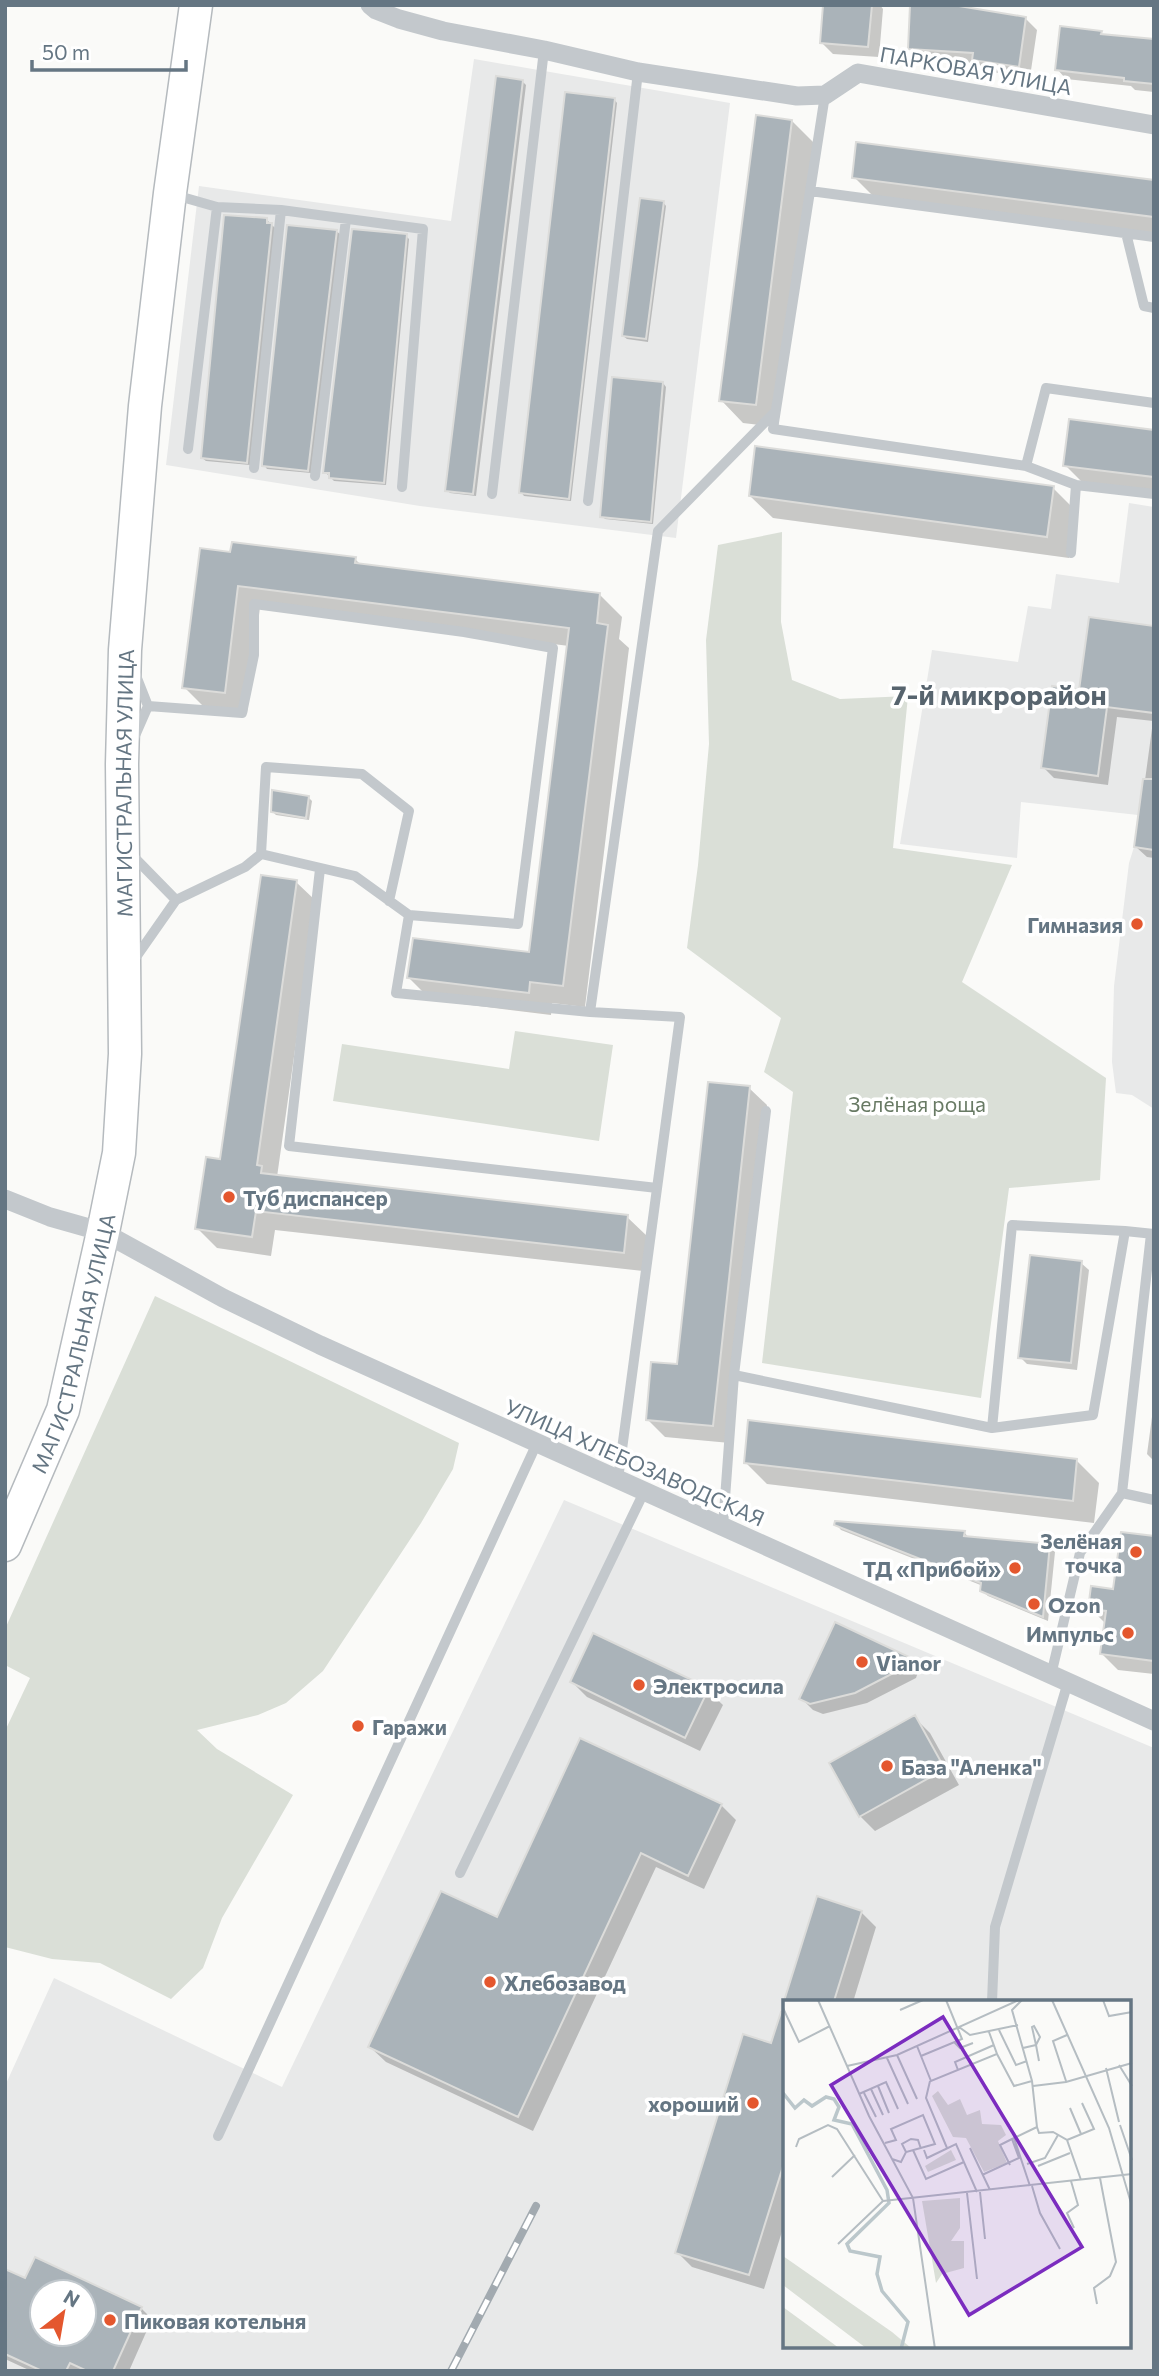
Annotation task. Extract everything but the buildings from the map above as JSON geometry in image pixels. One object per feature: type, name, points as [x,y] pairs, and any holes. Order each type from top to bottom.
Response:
[{"type":"main road","name":"МАГИСТРАЛЬНАЯ УЛИЦА","points":[[5,1545],[63,1410],[118,1153],[125,1054],[122,764],[125,650],[145,405],[196,5]]},
{"type":"street","points":[[370,5],[399,19],[443,31],[544,50],[638,72],[797,96],[825,95]]},
{"type":"street","name":"ПАРКОВАЯ УЛИЦА","points":[[825,95],[858,73],[1154,125]]},
{"type":"street","name":"УЛИЦА ХЛЕБОЗАВОДСКАЯ","points":[[5,1199],[50,1217],[103,1232],[223,1298],[644,1492],[1154,1721]]},
{"type":"lane","points":[[492,494],[544,50]]},
{"type":"lane","points":[[588,501],[638,72]]},
{"type":"lane","points":[[825,95],[772,429],[1026,466],[1076,485],[1154,494]]},
{"type":"lane","points":[[810,191],[1154,237]]},
{"type":"lane","points":[[170,193],[217,207],[281,210],[423,229],[401,487]]},
{"type":"lane","points":[[188,449],[217,207]]},
{"type":"lane","points":[[254,468],[281,210]]},
{"type":"lane","points":[[315,476],[346,219]]},
{"type":"lane","points":[[1126,233],[1144,306],[1154,308]]},
{"type":"lane","points":[[1026,466],[1046,388],[1154,404]]},
{"type":"lane","points":[[590,1012],[658,531],[775,412]]},
{"type":"lane","points":[[1071,554],[1076,485]]},
{"type":"lane","points":[[148,706],[242,713],[254,654],[254,604],[464,632],[553,649],[518,924],[409,915],[355,876],[261,854]]},
{"type":"lane","points":[[122,764],[148,706],[125,650]]},
{"type":"lane","points":[[123,976],[176,900],[245,867],[261,854],[266,767],[362,774],[409,811],[389,901]]},
{"type":"lane","points":[[123,845],[176,900]]},
{"type":"lane","points":[[320,869],[289,1146],[657,1188]]},
{"type":"lane","points":[[409,915],[396,993],[590,1012],[680,1017],[618,1480]]},
{"type":"lane","points":[[723,1526],[734,1375],[766,1111]]},
{"type":"lane","points":[[992,1428],[1012,1224],[1152,1234],[1122,1493],[1080,1553],[1059,1679],[995,1927],[992,2000]]},
{"type":"lane","points":[[734,1375],[992,1428],[1093,1415],[1125,1231]]},
{"type":"lane","points":[[218,2136],[537,1443]]},
{"type":"lane","points":[[460,1873],[644,1492]]},
{"type":"lane","points":[[1122,1493],[1154,1500]]},
{"type":"shaded area","points":[[474,59],[730,103],[676,538],[420,506],[166,465],[199,186],[451,221]]},
{"type":"shaded area","points":[[1129,503],[1154,507],[1154,1109],[1132,1095],[1116,1093],[1112,1062],[1114,986],[1129,863],[1138,815],[1021,802],[1017,858],[900,844],[932,650],[1018,662],[1028,606],[1051,609],[1056,574],[1119,583]]},
{"type":"shaded area","points":[[564,1500],[1154,1748],[1154,2371],[5,2371],[5,2086],[54,1978],[282,2087]]},
{"type":"green space","name":"Зелёная роща","points":[[782,532],[781,622],[792,680],[840,699],[908,696],[893,848],[1012,865],[962,982],[1106,1078],[1100,1180],[1009,1188],[981,1398],[762,1363],[793,1092],[764,1072],[781,1018],[687,948],[709,744],[706,640],[718,545]]},
{"type":"green space","points":[[515,1031],[613,1045],[599,1141],[333,1101],[342,1044],[509,1069]]},
{"type":"green space","points":[[155,1296],[459,1443],[453,1469],[421,1523],[323,1671],[286,1703],[258,1715],[197,1730],[217,1749],[293,1795],[222,1918],[203,1968],[171,1999],[100,1963],[52,1959],[5,1947],[5,1731],[30,1678],[5,1665],[5,1629]]},
{"type":"railway","points":[[451,2371],[536,2206]]},
{"type":"place","name":"Гимназия","points":[[1137,924]]},
{"type":"place","name":"Туб диспансер","points":[[229,1197]]},
{"type":"place","name":"Зелёная точка","points":[[1136,1552]]},
{"type":"place","name":"ТД «Прибой»","points":[[1015,1568]]},
{"type":"place","name":"Ozon","points":[[1034,1604]]},
{"type":"place","name":"Импульс","points":[[1128,1633]]},
{"type":"place","name":"Vianor","points":[[862,1662]]},
{"type":"place","name":"Электросила","points":[[639,1685]]},
{"type":"place","name":"Гаражи","points":[[358,1726]]},
{"type":"place","name":"База \"Аленка\"","points":[[887,1766]]},
{"type":"place","name":"Хлебозавод","points":[[490,1982]]},
{"type":"place","name":"хороший","points":[[753,2103]]},
{"type":"place","name":"Пиковая котельня","points":[[110,2320]]},
{"type":"district","name":"7-й микрорайон","points":[[999,694]]}]
